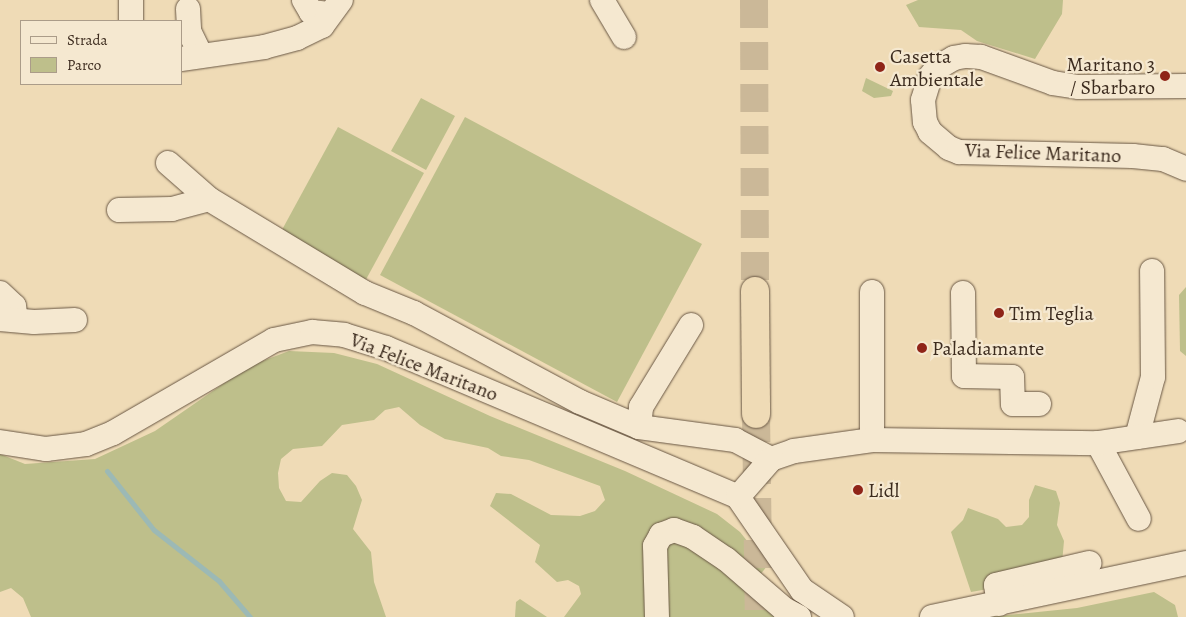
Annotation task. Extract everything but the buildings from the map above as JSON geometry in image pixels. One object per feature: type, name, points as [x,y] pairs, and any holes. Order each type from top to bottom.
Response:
[{"type":"highway","points":[[755,291],[756,414]]},
{"type":"street","points":[[131,0],[131,20]]},
{"type":"street","points":[[304,0],[311,12],[335,7]]},
{"type":"street","points":[[602,0],[624,37]]},
{"type":"street","points":[[188,9],[187,58],[284,42],[319,28],[335,7]]},
{"type":"street","name":"Via Felice Maritano","points":[[1186,86],[1078,87],[1053,83],[981,57],[965,56],[954,58],[937,68],[930,77],[922,100],[930,132],[949,148],[959,152],[1128,156],[1163,159],[1186,169]]},
{"type":"street","points":[[168,163],[209,199],[365,293],[414,313],[580,402],[639,427],[735,440],[770,459]]},
{"type":"street","points":[[119,210],[172,209],[209,199]]},
{"type":"street","points":[[1137,437],[1153,377],[1152,270]]},
{"type":"street","points":[[872,292],[872,440]]},
{"type":"street","points":[[963,293],[964,376],[1012,378],[1012,404],[1039,404]]},
{"type":"street","points":[[0,294],[14,306],[8,320],[75,320]]},
{"type":"street","points":[[639,427],[641,407],[691,325]]},
{"type":"street","name":"Via Felice Maritano","points":[[0,442],[46,449],[86,444],[113,433],[274,340],[290,335],[329,332],[386,348],[738,497],[754,515],[802,590],[842,617]]},
{"type":"street","points":[[738,497],[770,459],[794,450],[872,440],[1098,443],[1178,431]]},
{"type":"street","points":[[1098,443],[1139,519]]},
{"type":"street","points":[[658,617],[654,546],[661,536],[674,530],[692,537],[726,559],[784,609],[799,617]]},
{"type":"street","points":[[999,604],[996,585],[1089,563]]},
{"type":"street","points":[[932,617],[1186,563]]},
{"type":"green space","points":[[918,0],[1063,0],[1062,14],[1035,59],[977,41],[961,30],[919,27],[906,5]]},
{"type":"green space","points":[[866,78],[893,91],[891,96],[874,98],[862,91]]},
{"type":"green space","points":[[421,98],[455,116],[426,170],[391,151]]},
{"type":"green space","points":[[465,117],[702,244],[617,402],[380,275]]},
{"type":"green space","points":[[338,127],[424,173],[363,285],[277,239]]},
{"type":"green space","points":[[1186,287],[1186,356],[1180,351],[1179,295]]},
{"type":"green space","points":[[289,351],[334,353],[377,364],[490,416],[625,471],[717,514],[740,532],[767,566],[760,575],[660,526],[653,617],[564,617],[581,594],[579,586],[568,580],[557,582],[535,562],[540,545],[490,506],[496,493],[511,494],[551,515],[580,516],[595,511],[605,500],[600,486],[529,460],[501,456],[488,448],[445,439],[420,425],[399,407],[385,410],[374,420],[342,425],[322,446],[293,449],[281,459],[278,473],[279,488],[286,501],[301,502],[320,481],[332,473],[347,475],[356,486],[362,500],[353,529],[371,552],[374,582],[386,617],[31,617],[23,598],[11,588],[0,592],[0,454],[25,464],[95,459],[155,431],[249,366]]},
{"type":"green space","points":[[1035,485],[1056,491],[1060,503],[1057,525],[1064,541],[1062,563],[994,588],[971,592],[951,532],[963,520],[968,508],[998,519],[1006,527],[1022,525],[1029,517],[1029,500]]},
{"type":"green space","points":[[680,539],[787,617],[663,617],[665,546]]},
{"type":"green space","points":[[1154,592],[1175,605],[1178,617],[988,617],[1077,608]]},
{"type":"green space","points":[[520,599],[547,617],[515,617],[516,602]]},
{"type":"waterway","points":[[107,471],[154,530],[219,581],[250,617]]},
{"type":"tunnel","points":[[754,0],[755,291]]},
{"type":"tunnel","points":[[756,414],[759,617]]},
{"type":"place","name":"Casetta Ambientale","points":[[880,67]]},
{"type":"place","name":"Maritano 3 / Sbarbaro","points":[[1165,76]]},
{"type":"place","name":"Tim Teglia","points":[[999,313]]},
{"type":"place","name":"Paladiamante","points":[[922,348]]},
{"type":"place","name":"Lidl","points":[[858,490]]}]
